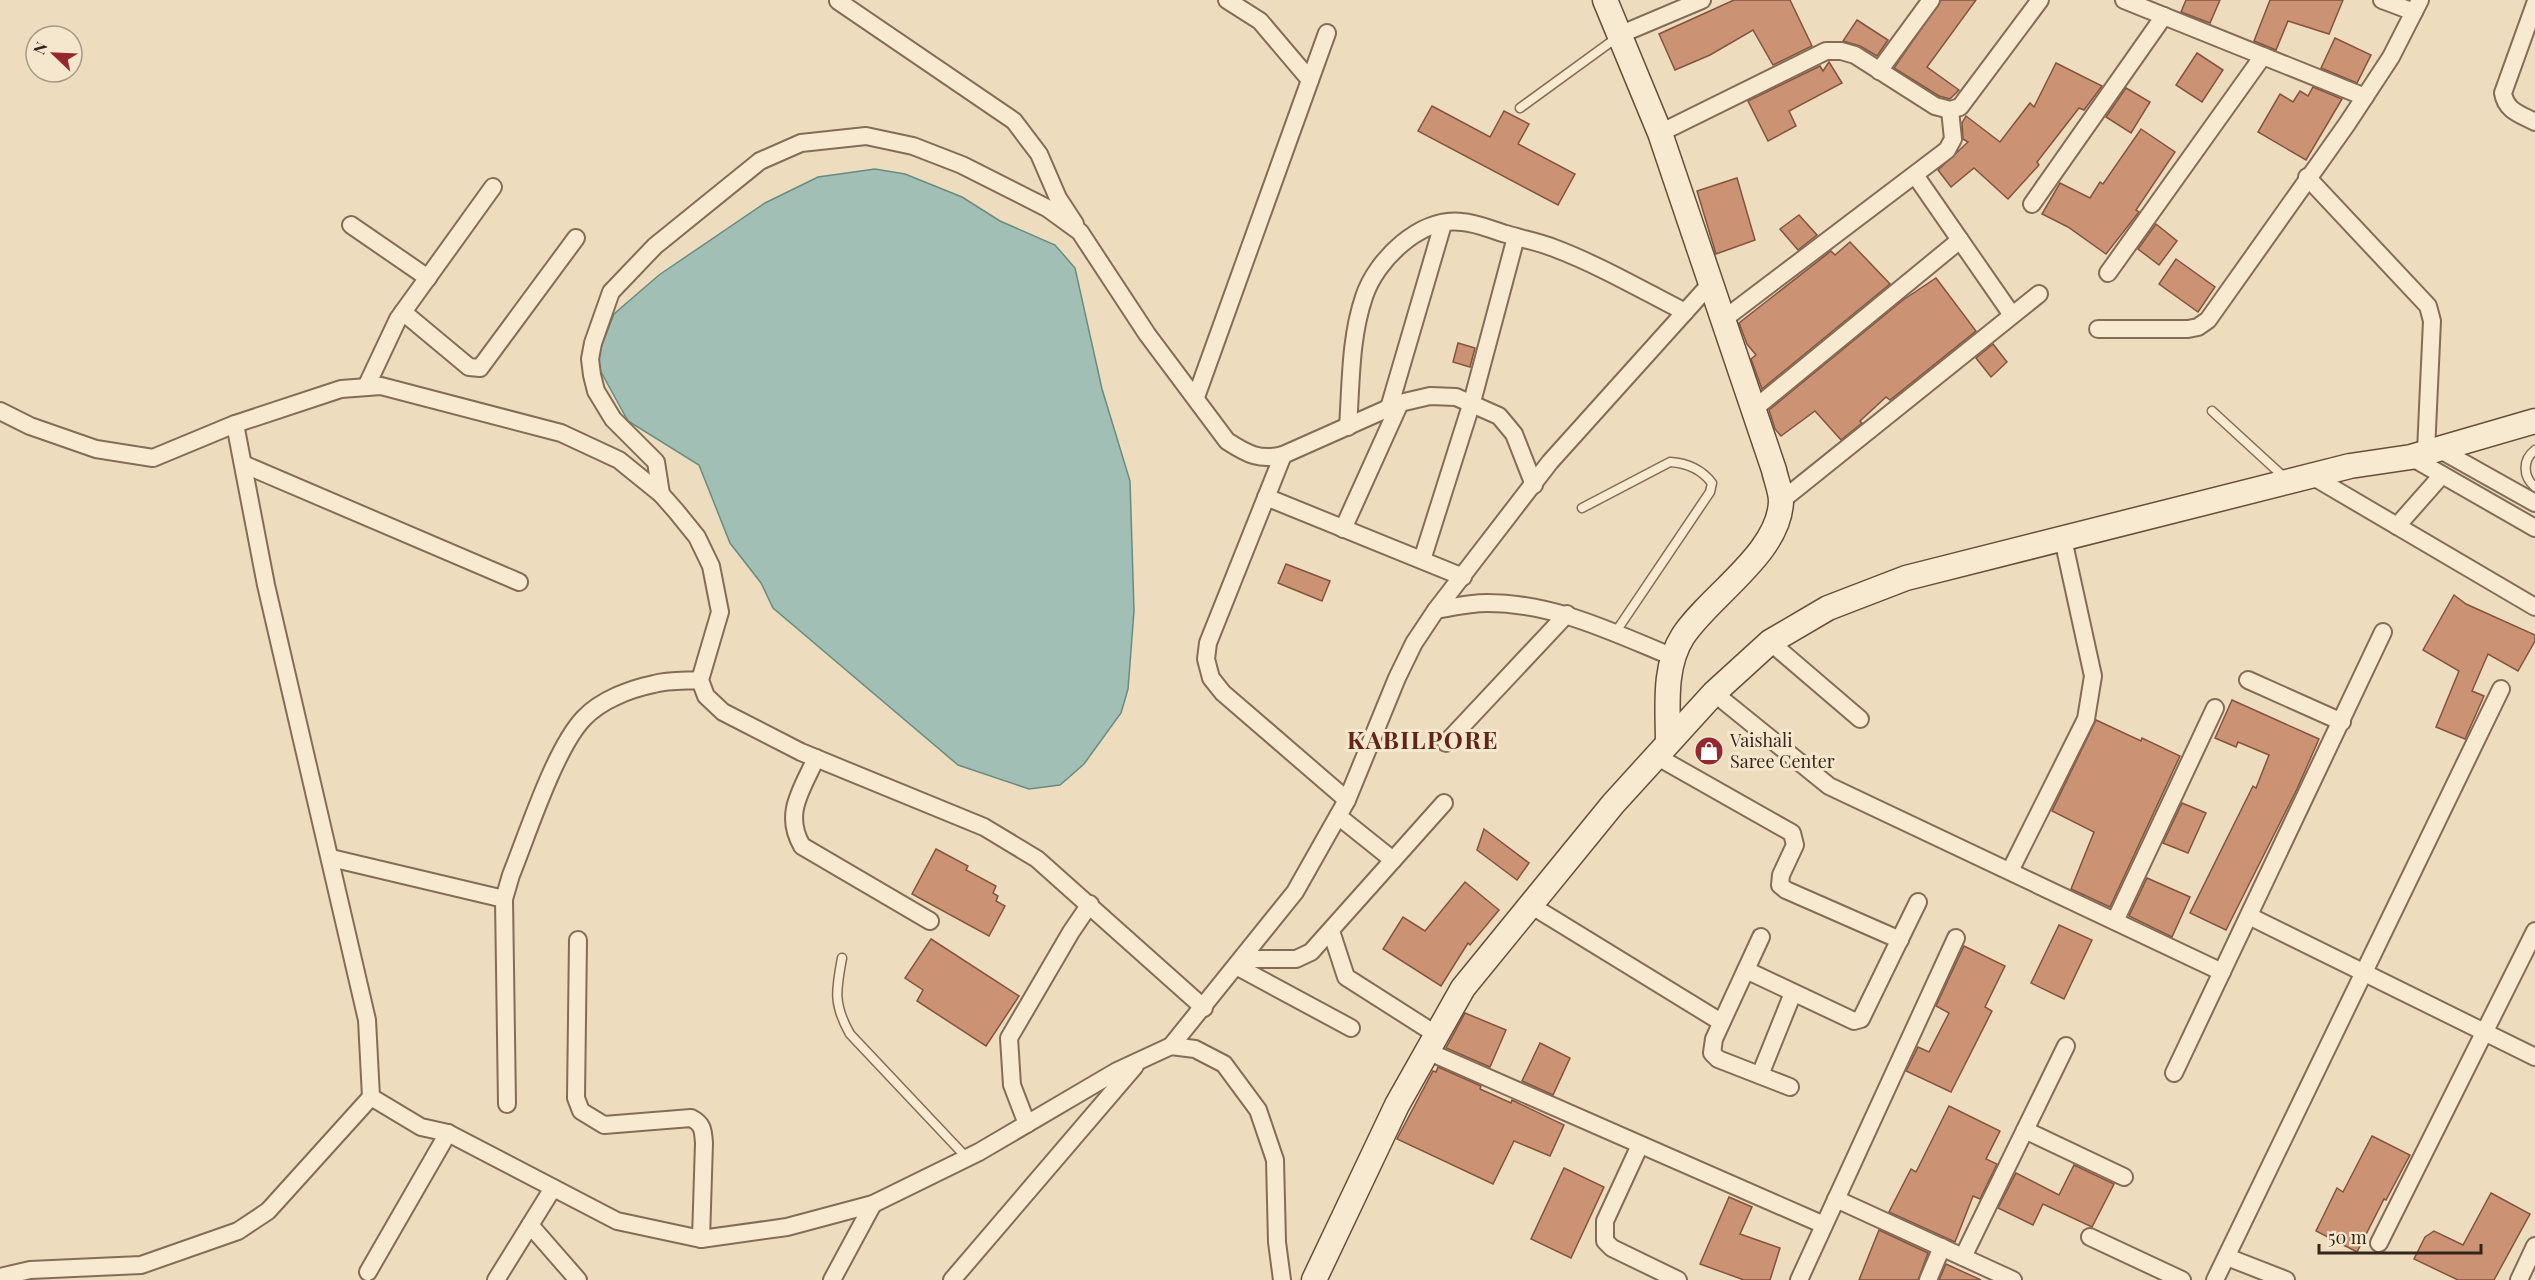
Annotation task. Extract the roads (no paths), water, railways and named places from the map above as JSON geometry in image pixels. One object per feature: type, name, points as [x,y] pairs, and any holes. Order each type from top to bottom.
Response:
[{"type":"street","points":[[1227,0],[1260,21],[1310,80]]},
{"type":"street","points":[[1605,0],[1660,133],[1754,409],[1774,470],[1781,501],[1774,529],[1760,551],[1684,636],[1673,657],[1668,683],[1662,750]]},
{"type":"street","points":[[1619,35],[1702,0]]},
{"type":"street","points":[[1879,71],[1931,0]]},
{"type":"street","points":[[1660,133],[1826,51],[1841,51],[1855,55],[1935,106],[1950,110],[1960,107],[2040,0]]},
{"type":"street","points":[[2124,0],[2365,97]]},
{"type":"street","points":[[2098,329],[2198,327],[2208,320],[2365,97],[2391,57],[2417,6],[2382,0]]},
{"type":"street","points":[[838,1],[1014,120],[1039,154],[1058,198],[1080,232],[1148,333],[1227,441],[1266,459],[1283,455],[1395,406],[1430,396],[1456,397],[1472,402],[1499,416],[1514,434],[1534,485]]},
{"type":"street","points":[[2535,4],[2532,22],[2503,93],[2504,103],[2510,110],[2535,122]]},
{"type":"street","points":[[2032,204],[2164,16]]},
{"type":"street","points":[[1196,397],[1327,33]]},
{"type":"street","points":[[2108,273],[2263,56]]},
{"type":"street","points":[[1724,319],[1952,146],[1950,110]]},
{"type":"street","points":[[661,494],[656,462],[613,419],[596,391],[590,359],[593,343],[606,303],[617,284],[655,246],[760,161],[801,143],[866,136],[913,146],[962,165],[1047,208],[1080,232]]},
{"type":"street","points":[[1915,175],[2012,315]]},
{"type":"street","points":[[2307,177],[2428,306],[2432,321],[2424,452],[2442,475],[2535,528]]},
{"type":"street","points":[[366,387],[389,333],[493,188]]},
{"type":"street","points":[[1348,428],[1354,338],[1364,296],[1379,267],[1399,246],[1423,231],[1443,224],[1461,222],[1552,247],[1588,262],[1685,312]]},
{"type":"street","points":[[1343,528],[1395,406],[1443,224]]},
{"type":"street","points":[[351,225],[428,278]]},
{"type":"street","points":[[1422,560],[1472,402],[1516,237]]},
{"type":"street","points":[[403,312],[469,367],[480,368],[576,238]]},
{"type":"street","points":[[1754,409],[1960,240]]},
{"type":"street","points":[[371,1097],[421,1127],[448,1133],[617,1221],[701,1239],[787,1227],[873,1204],[967,1158],[1171,1046],[1204,1008],[1294,892],[1347,800],[1397,678],[1414,643],[1436,610],[1534,485],[1712,282]]},
{"type":"street","points":[[1781,501],[2039,294]]},
{"type":"street","points":[[0,411],[30,426],[96,449],[153,458],[235,424],[341,389],[381,386],[419,394],[561,433],[619,460],[661,494],[697,537],[711,566],[718,591],[720,612],[699,680],[705,696],[723,712],[816,758],[984,827],[1037,858],[1204,1008]]},
{"type":"street","points":[[1314,1280],[1397,1105],[1463,988],[1613,804],[1714,693],[1770,642],[1828,608],[1906,578],[2350,466],[2424,452],[2535,421]]},
{"type":"street","points":[[0,1277],[30,1270],[141,1265],[238,1231],[268,1211],[371,1097],[367,1020],[266,585],[235,424]]},
{"type":"street","points":[[2424,452],[2535,503]]},
{"type":"street","points":[[1283,455],[1208,643],[1206,659],[1211,678],[1232,702],[1347,800]]},
{"type":"street","points":[[243,464],[519,582]]},
{"type":"street","points":[[2397,526],[2442,475]]},
{"type":"street","points":[[2312,476],[2535,607]]},
{"type":"street","points":[[1266,497],[1463,577]]},
{"type":"street","points":[[2010,871],[2086,719],[2091,696],[2093,676],[2063,539]]},
{"type":"street","points":[[1436,610],[1485,603],[1524,605],[1567,614],[1673,657]]},
{"type":"street","points":[[1446,743],[1567,614]]},
{"type":"street","points":[[2174,1073],[2383,632]]},
{"type":"street","points":[[1770,642],[1860,719]]},
{"type":"street","points":[[507,1104],[504,898],[511,875],[567,738],[585,717],[601,704],[655,683],[699,680]]},
{"type":"street","points":[[2248,680],[2342,722]]},
{"type":"street","points":[[2215,1280],[2501,689]]},
{"type":"street","points":[[1714,693],[1829,786],[2222,972]]},
{"type":"street","points":[[2115,921],[2216,708]]},
{"type":"street","points":[[1662,750],[1792,833],[1795,845],[1781,875],[1780,885],[1786,890],[1900,940]]},
{"type":"street","points":[[816,758],[792,820],[793,832],[802,846],[930,921]]},
{"type":"street","points":[[1239,962],[1296,959],[1311,952],[1444,803]]},
{"type":"street","points":[[1338,816],[1393,860]]},
{"type":"street","points":[[331,858],[504,898]]},
{"type":"street","points":[[1746,970],[1854,1021],[1861,1020],[1918,902]]},
{"type":"street","points":[[1027,1124],[1012,1085],[1009,1038],[1090,904]]},
{"type":"street","points":[[1532,906],[1721,1022]]},
{"type":"street","points":[[2249,916],[2535,1057]]},
{"type":"street","points":[[1331,931],[1346,977],[1432,1043],[1640,1144],[1824,1225]]},
{"type":"street","points":[[2379,1243],[2535,931]]},
{"type":"street","points":[[1761,937],[1721,1022],[1714,1039],[1712,1053],[1718,1059],[1790,1087]]},
{"type":"street","points":[[1799,1280],[1956,938]]},
{"type":"street","points":[[578,940],[576,1098],[581,1111],[604,1125],[691,1118],[698,1121],[703,1128],[704,1136],[701,1239]]},
{"type":"street","points":[[1239,962],[1351,1028]]},
{"type":"street","points":[[1760,1076],[1794,993]]},
{"type":"street","points":[[1171,1046],[1195,1049],[1224,1065],[1258,1110],[1275,1160],[1277,1242],[1282,1280]]},
{"type":"street","points":[[1963,1257],[2066,1046]]},
{"type":"street","points":[[952,1280],[1140,1061]]},
{"type":"street","points":[[2025,1130],[2124,1177]]},
{"type":"street","points":[[368,1272],[448,1133]]},
{"type":"street","points":[[1640,1144],[1605,1221],[1605,1241],[1612,1248],[1678,1280]]},
{"type":"street","points":[[496,1280],[553,1188]]},
{"type":"street","points":[[1836,1199],[2013,1280]]},
{"type":"street","points":[[832,1280],[873,1204]]},
{"type":"street","points":[[530,1225],[578,1280]]},
{"type":"street","points":[[2090,1237],[2182,1280]]},
{"type":"street","points":[[2519,1280],[2535,1246]]},
{"type":"street","points":[[1928,1280],[1942,1247]]},
{"type":"street","points":[[2227,1257],[2286,1280]]},
{"type":"lane","points":[[1520,108],[1619,35]]},
{"type":"lane","points":[[2212,411],[2289,482]]},
{"type":"lane","points":[[2535,450],[2526,461],[2525,471],[2529,482],[2535,487]]},
{"type":"lane","points":[[1582,508],[1670,462],[1682,462],[1705,474],[1712,483],[1710,492],[1615,633]]},
{"type":"lane","points":[[842,958],[835,999],[850,1034],[967,1158]]},
{"type":"water","points":[[875,169],[905,174],[962,197],[1000,221],[1055,245],[1075,268],[1102,389],[1130,481],[1134,611],[1128,689],[1121,713],[1084,764],[1060,785],[1029,789],[958,765],[773,608],[761,583],[730,543],[699,465],[628,421],[600,370],[598,355],[614,314],[659,275],[765,203],[818,177]]},
{"type":"place","name":"Vaishali Saree Center","points":[[1709,751]]},
{"type":"district","name":"KABILPORE","points":[[1423,741]]}]
